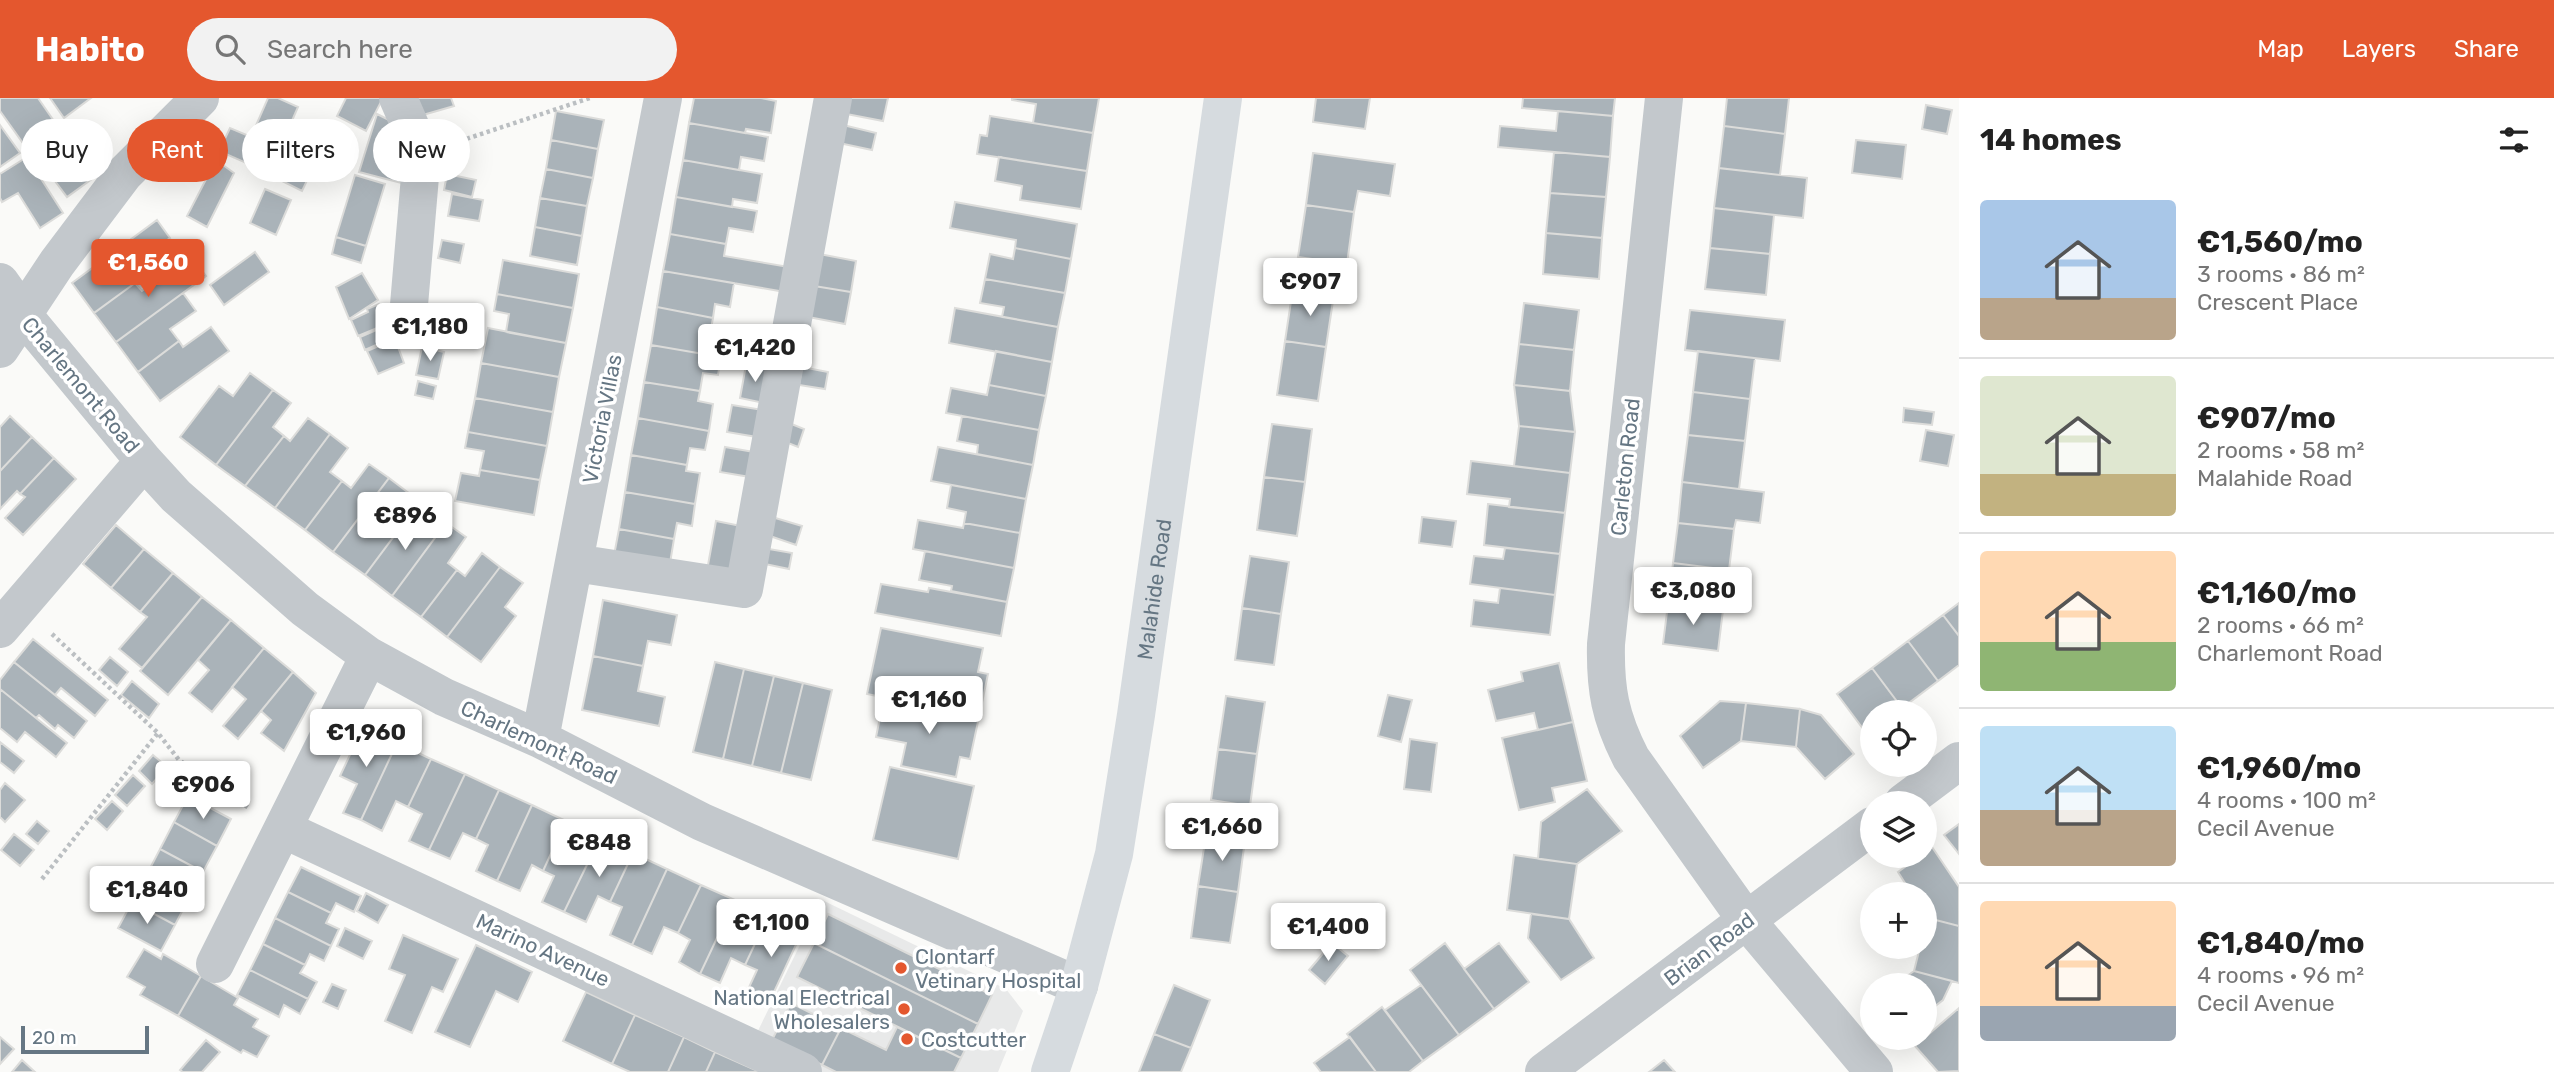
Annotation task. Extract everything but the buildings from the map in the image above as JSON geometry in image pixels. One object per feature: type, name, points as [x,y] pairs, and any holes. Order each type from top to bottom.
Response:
[{"type":"main road","name":"Malahide Road","points":[[1049,1072],[1079,986],[1114,854],[1223,98]]},
{"type":"street","points":[[0,349],[57,263],[124,174],[200,98]]},
{"type":"street","points":[[398,98],[407,119]]},
{"type":"street","name":"Victoria Villas","points":[[540,739],[663,98]]},
{"type":"street","points":[[575,563],[744,589],[833,98]]},
{"type":"street","name":"Carleton Road","points":[[1664,98],[1606,644],[1605,680],[1609,707],[1631,758],[1747,921],[1874,1072]]},
{"type":"street","points":[[409,305],[420,182]]},
{"type":"street","name":"Charlemont Road","points":[[0,282],[24,316],[144,461],[177,496],[305,609],[369,656],[444,697],[540,739],[702,822],[1079,986]]},
{"type":"street","points":[[10,617],[144,461]]},
{"type":"street","points":[[215,964],[369,656]]},
{"type":"street","points":[[1919,791],[1959,761]]},
{"type":"street","name":"Marino Avenue","points":[[283,829],[803,1072]]},
{"type":"street","name":"Brian Road","points":[[1544,1072],[1860,835]]},
{"type":"path","points":[[470,137],[590,98]]},
{"type":"path","points":[[10,617],[158,733],[179,760],[224,793],[283,829]]},
{"type":"path","points":[[41,879],[158,733]]},
{"type":"shaded area","points":[[822,900],[1006,989],[1023,1011],[998,1072],[788,1072],[749,1049]]},
{"type":"place","name":"Clontarf Vetinary Hospital","points":[[901,968]]},
{"type":"place","name":"National Electrical Wholesalers","points":[[904,1009]]},
{"type":"place","name":"Costcutter","points":[[907,1039]]}]
